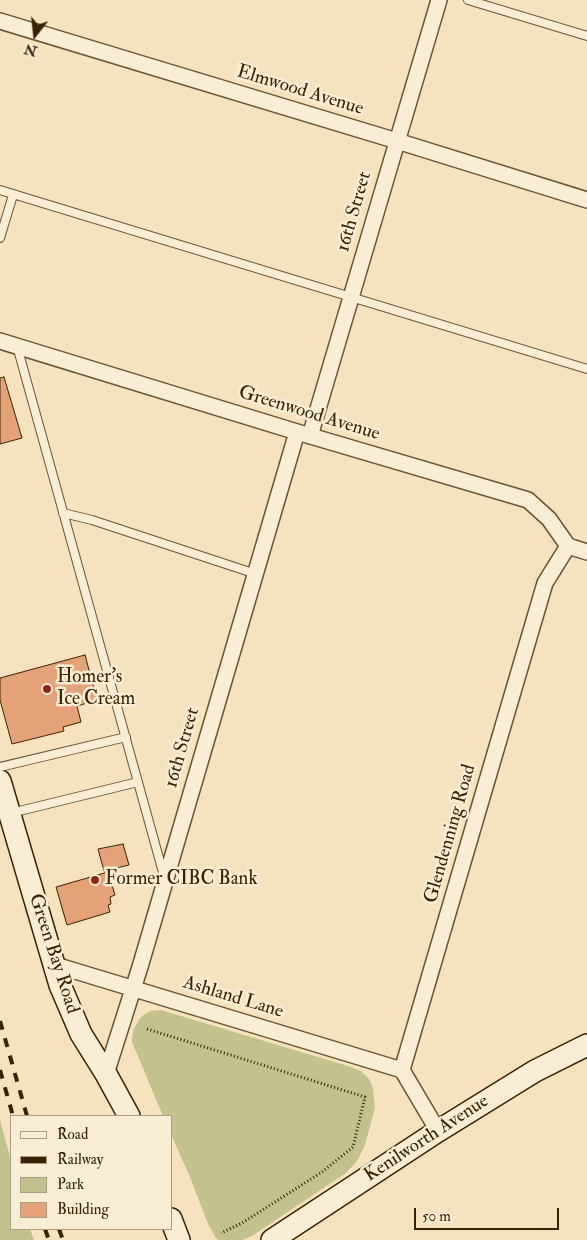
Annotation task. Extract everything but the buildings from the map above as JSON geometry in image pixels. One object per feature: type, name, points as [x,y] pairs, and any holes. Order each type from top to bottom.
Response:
[{"type":"main road","name":"Green Bay Road","points":[[0,781],[52,964],[81,1034],[128,1115]]},
{"type":"main road","name":"Kenilworth Avenue","points":[[272,1240],[438,1131],[535,1071],[587,1045]]},
{"type":"main road","points":[[172,1222],[179,1240]]},
{"type":"street","name":"16th Street","points":[[106,1074],[256,574],[351,298],[439,0]]},
{"type":"street","name":"Elmwood Avenue","points":[[0,21],[587,200]]},
{"type":"street","name":"Greenwood Avenue","points":[[0,341],[528,500],[549,518],[568,546]]},
{"type":"street","points":[[568,546],[587,552]]},
{"type":"street","name":"Glendenning Road","points":[[402,1070],[545,583],[568,546]]},
{"type":"street","name":"Ashland Lane","points":[[52,964],[402,1070]]},
{"type":"street","points":[[402,1070],[438,1131]]},
{"type":"lane","points":[[468,0],[587,36]]},
{"type":"lane","points":[[0,190],[587,369]]},
{"type":"lane","points":[[0,238],[13,195]]},
{"type":"lane","points":[[17,346],[165,880]]},
{"type":"lane","points":[[63,513],[101,523],[256,574]]},
{"type":"lane","points":[[0,767],[126,737]]},
{"type":"lane","points":[[10,814],[138,782]]},
{"type":"path","points":[[147,1029],[365,1097],[353,1148],[314,1177],[242,1223],[221,1233]]},
{"type":"green space","points":[[161,1010],[361,1071],[369,1079],[373,1088],[375,1108],[365,1145],[357,1161],[346,1173],[252,1236],[242,1240],[219,1240],[216,1238],[208,1224],[172,1136],[172,1115],[163,1115],[132,1042],[133,1030],[140,1018],[150,1011]]},
{"type":"green space","points":[[0,1120],[10,1156],[10,1230],[30,1230],[34,1240],[0,1240]]},
{"type":"railway","points":[[0,1021],[27,1115]]},
{"type":"railway","points":[[0,1070],[13,1115]]},
{"type":"railway","points":[[45,1230],[49,1240]]},
{"type":"railway","points":[[59,1230],[63,1240]]},
{"type":"place","name":"Homer's Ice Cream","points":[[47,689]]},
{"type":"place","name":"Former CIBC Bank","points":[[95,880]]}]
